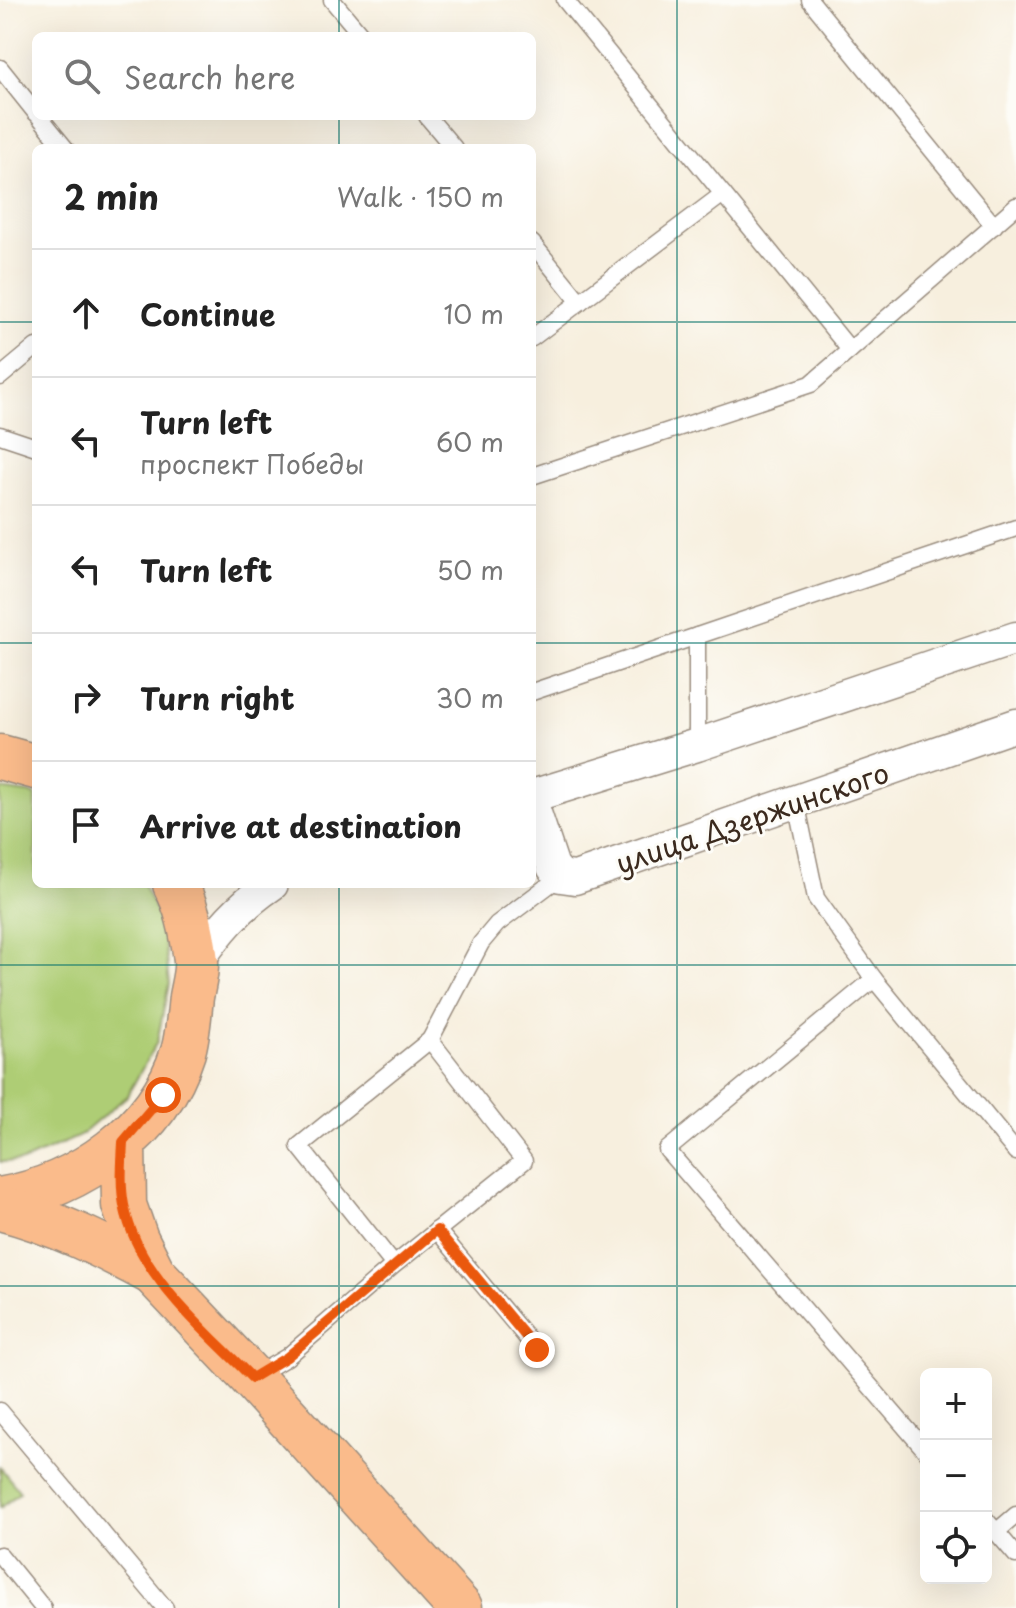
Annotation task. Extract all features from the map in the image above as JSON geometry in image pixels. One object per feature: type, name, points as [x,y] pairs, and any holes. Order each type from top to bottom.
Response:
[{"type":"main road","points":[[0,757],[32,766]]},
{"type":"main road","points":[[0,1200],[49,1187],[82,1173],[123,1142],[163,1095],[183,1052],[196,963],[182,896],[177,888]]},
{"type":"main road","points":[[123,1142],[124,1205],[153,1273],[460,1608]]},
{"type":"main road","points":[[0,1208],[35,1217],[90,1239],[153,1273]]},
{"type":"street","points":[[536,795],[697,745],[1016,638]]},
{"type":"street","name":"улица Дзержинского","points":[[561,876],[575,878],[1016,725]]},
{"type":"street","points":[[536,816],[553,867],[561,876]]},
{"type":"street","points":[[196,963],[229,920],[247,901],[266,888]]},
{"type":"lane","points":[[332,0],[359,32]]},
{"type":"lane","points":[[565,0],[850,350]]},
{"type":"lane","points":[[810,0],[994,226]]},
{"type":"lane","points":[[0,68],[32,108]]},
{"type":"lane","points":[[42,120],[62,144]]},
{"type":"lane","points":[[430,120],[451,144]]},
{"type":"lane","points":[[536,335],[723,194]]},
{"type":"lane","points":[[536,475],[811,384],[1016,206]]},
{"type":"lane","points":[[536,248],[580,302]]},
{"type":"lane","points":[[0,377],[32,350]]},
{"type":"lane","points":[[0,435],[32,446]]},
{"type":"lane","points":[[536,691],[1014,527]]},
{"type":"lane","points":[[697,636],[697,745]]},
{"type":"lane","points":[[796,802],[816,898],[874,979],[1016,1152]]},
{"type":"lane","points":[[394,1265],[299,1146],[430,1040],[481,943],[497,924],[561,876]]},
{"type":"lane","points":[[874,979],[667,1150],[920,1444]]},
{"type":"lane","points":[[252,1378],[287,1357],[394,1265],[524,1161],[430,1040]]},
{"type":"lane","points":[[437,1230],[537,1350]]},
{"type":"lane","points":[[0,1411],[165,1608]]},
{"type":"lane","points":[[992,1526],[1016,1515]]},
{"type":"lane","points":[[992,1527],[1016,1555]]},
{"type":"lane","points":[[0,1555],[43,1608]]},
{"type":"green space","points":[[0,789],[32,794],[32,888],[145,888],[162,924],[169,984],[157,1042],[127,1096],[80,1136],[24,1161],[0,1162]]},
{"type":"green space","points":[[0,1467],[20,1492],[0,1508]]},
{"type":"route","points":[[163,1095],[123,1142],[124,1205],[153,1273],[252,1378],[287,1357],[437,1230],[537,1350]]}]
